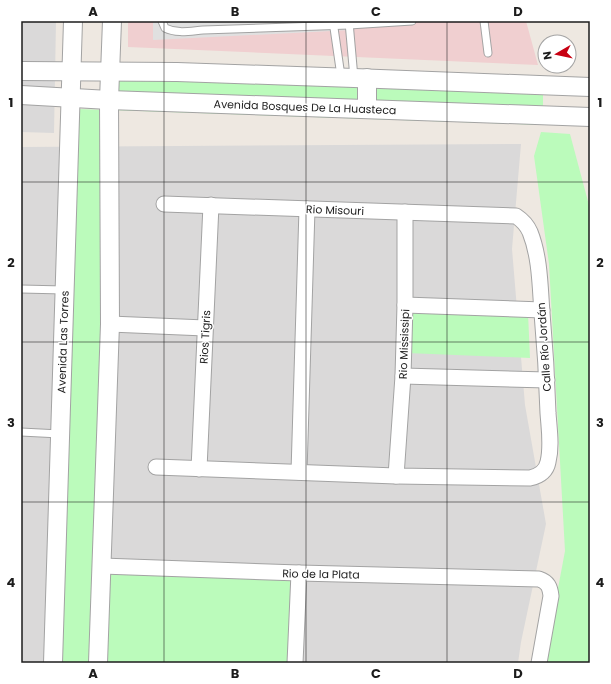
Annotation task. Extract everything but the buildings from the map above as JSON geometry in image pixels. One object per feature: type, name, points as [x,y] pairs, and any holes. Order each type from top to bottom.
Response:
[{"type":"street","name":"Avenida Las Torres","points":[[53,663],[73,21]]},
{"type":"street","points":[[98,663],[110,324],[109,100],[112,21]]},
{"type":"street","points":[[21,71],[177,72],[590,87]]},
{"type":"street","points":[[176,102],[177,72]]},
{"type":"street","points":[[354,78],[367,109]]},
{"type":"street","name":"Avenida Bosques De La Huasteca","points":[[21,95],[109,100],[590,117]]},
{"type":"street","name":"Rio Misouri","points":[[164,204],[506,215]]},
{"type":"street","name":"Rios Tigris","points":[[199,469],[212,205]]},
{"type":"street","points":[[299,472],[307,209]]},
{"type":"street","name":"Rio Mississipi","points":[[396,476],[403,376],[405,212]]},
{"type":"street","name":"Calle Río Jordán","points":[[396,476],[525,478],[536,477],[542,474],[546,468],[548,461],[547,380],[538,263],[530,232],[526,225],[516,216],[506,215]]},
{"type":"street","points":[[405,306],[542,310]]},
{"type":"street","points":[[110,324],[205,328]]},
{"type":"street","points":[[403,376],[547,380]]},
{"type":"street","points":[[156,467],[396,476]]},
{"type":"street","name":"Rio de la Plata","points":[[102,566],[539,579],[545,581],[550,586],[551,596],[539,663]]},
{"type":"street","points":[[295,663],[299,573]]},
{"type":"lane","points":[[162,21],[165,28],[171,31],[179,32],[334,23],[412,21]]},
{"type":"lane","points":[[484,21],[488,53]]},
{"type":"lane","points":[[334,23],[354,78]]},
{"type":"lane","points":[[349,23],[354,78]]},
{"type":"lane","points":[[21,289],[64,290]]},
{"type":"lane","points":[[21,432],[60,434]]},
{"type":"shaded area","points":[[21,21],[56,21],[54,133],[21,132]]},
{"type":"shaded area","points":[[128,21],[526,21],[537,65],[128,47]]},
{"type":"shaded area","points":[[153,21],[350,21],[351,30],[153,40]]},
{"type":"shaded area","points":[[521,144],[512,249],[525,405],[546,524],[521,642],[518,663],[21,663],[21,147]]},
{"type":"green space","points":[[111,70],[543,83],[543,125],[110,110]]},
{"type":"green space","points":[[76,109],[110,110],[96,563],[291,570],[290,663],[58,663]]},
{"type":"green space","points":[[541,132],[570,134],[590,209],[590,663],[544,663],[565,551],[549,264],[534,156]]},
{"type":"green space","points":[[408,308],[528,313],[530,358],[407,353]]}]
